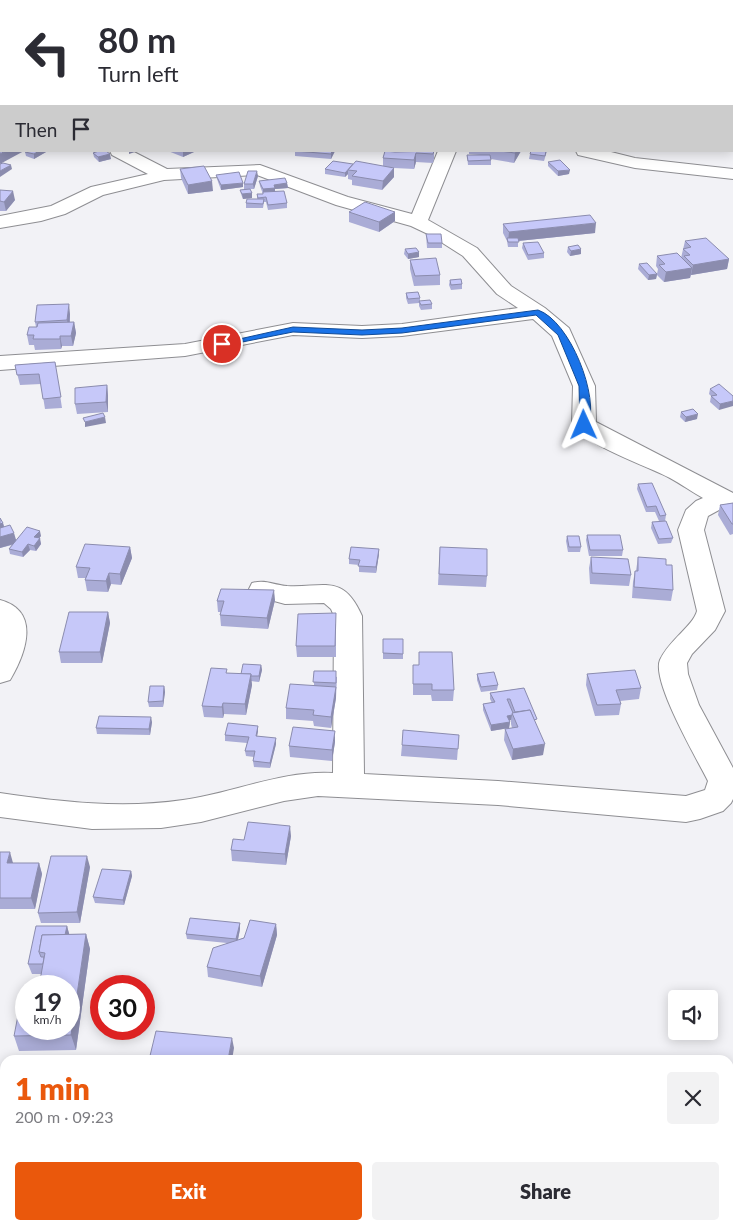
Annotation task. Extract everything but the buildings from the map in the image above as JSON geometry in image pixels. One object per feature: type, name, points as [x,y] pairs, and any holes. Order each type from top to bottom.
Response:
[{"type":"street","points":[[120,152],[164,175]]},
{"type":"street","points":[[418,222],[447,152]]},
{"type":"street","points":[[588,152],[635,163],[733,174]]},
{"type":"street","points":[[0,222],[34,217],[58,210],[97,190],[164,175],[254,169],[342,201],[418,222],[437,231],[470,252],[504,290],[538,312],[561,333],[584,386],[584,425],[599,435],[680,474],[729,501]]},
{"type":"street","points":[[0,363],[185,350],[293,329],[362,332],[402,330],[538,312]]},
{"type":"street","points":[[6,811],[148,816],[183,813],[293,786],[349,785],[498,794],[686,809],[725,799],[723,791],[724,781],[683,699],[675,677],[674,663],[679,650],[709,619],[711,611],[690,530],[691,518],[699,510],[709,505],[729,501]]},
{"type":"street","points":[[262,589],[288,596],[326,593],[341,600],[344,605],[348,616],[349,785]]},
{"type":"street","points":[[0,609],[10,616],[13,624],[12,639],[0,673]]},
{"type":"route","points":[[222,344],[293,329],[307,328],[362,332],[402,330],[475,322],[538,312],[561,333],[584,386],[584,425]]}]
